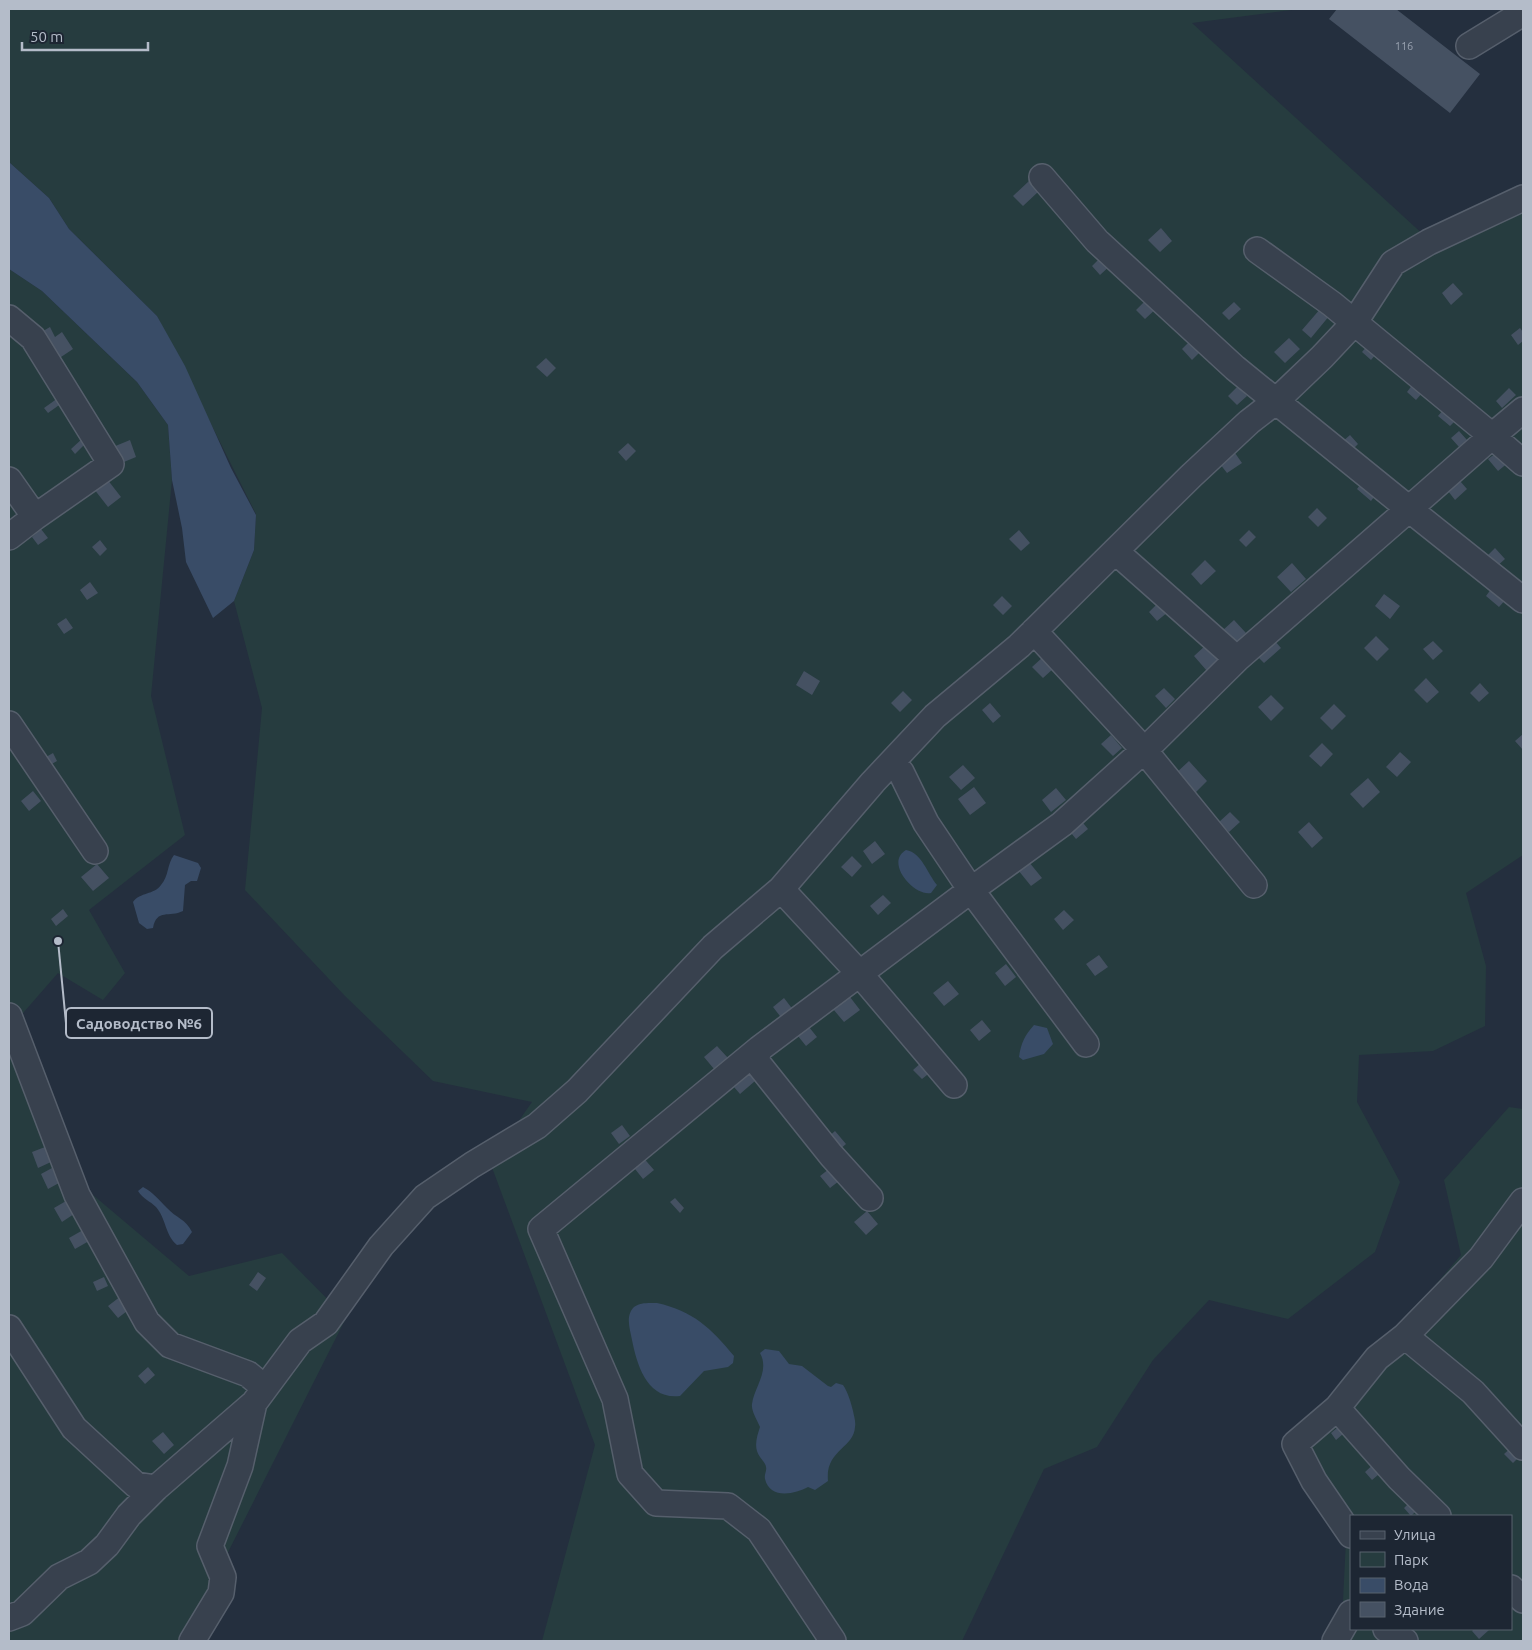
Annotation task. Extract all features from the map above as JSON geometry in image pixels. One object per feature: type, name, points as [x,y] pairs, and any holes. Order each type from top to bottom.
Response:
[{"type":"lane","points":[[1469,46],[1504,27],[1523,13]]},
{"type":"lane","points":[[1042,177],[1097,241],[1235,368],[1523,600]]},
{"type":"lane","points":[[9,1618],[22,1613],[59,1577],[89,1562],[107,1544],[129,1514],[260,1396],[300,1341],[326,1323],[382,1246],[425,1197],[472,1165],[537,1126],[577,1091],[713,947],[781,889],[892,762],[935,716],[1034,631],[1198,469],[1249,422],[1276,401],[1354,323],[1393,263],[1429,242],[1523,198]]},
{"type":"lane","points":[[1257,250],[1332,304],[1523,463]]},
{"type":"lane","points":[[9,318],[33,338],[111,464],[9,537]]},
{"type":"lane","points":[[833,1641],[760,1530],[728,1506],[656,1503],[630,1474],[614,1399],[541,1229],[759,1049],[1062,824],[1144,750],[1237,659],[1523,410]]},
{"type":"lane","points":[[9,480],[35,517]]},
{"type":"lane","points":[[1115,551],[1237,659]]},
{"type":"lane","points":[[1034,631],[1144,750],[1254,885]]},
{"type":"lane","points":[[9,724],[95,851]]},
{"type":"lane","points":[[892,762],[900,772],[926,824],[971,890],[1086,1044]]},
{"type":"lane","points":[[781,889],[859,973],[954,1086]]},
{"type":"lane","points":[[9,1016],[77,1195],[147,1322],[170,1345],[248,1374],[260,1396],[240,1466],[210,1546],[223,1577],[221,1593],[192,1641]]},
{"type":"lane","points":[[759,1049],[756,1061],[831,1155],[870,1198]]},
{"type":"lane","points":[[1350,1534],[1314,1481],[1295,1444],[1337,1408],[1377,1358],[1405,1336],[1481,1258],[1523,1201]]},
{"type":"lane","points":[[9,1328],[74,1428],[136,1485],[156,1488]]},
{"type":"lane","points":[[1405,1336],[1473,1392],[1523,1447]]},
{"type":"lane","points":[[1337,1408],[1399,1478],[1437,1515]]},
{"type":"lane","points":[[1512,1589],[1523,1600]]},
{"type":"lane","points":[[1335,1641],[1350,1615]]},
{"type":"lane","points":[[1388,1630],[1405,1641]]},
{"type":"green space","points":[[9,9],[1299,9],[1192,23],[1427,238],[1523,198],[1523,855],[1466,893],[1486,966],[1485,1026],[1433,1051],[1359,1055],[1357,1102],[1400,1182],[1375,1252],[1288,1319],[1209,1300],[1153,1360],[1097,1447],[1044,1469],[962,1641],[542,1641],[595,1445],[490,1162],[532,1102],[433,1081],[345,996],[245,890],[262,708],[234,601],[254,550],[256,514],[157,316],[69,229],[49,198],[9,162]]},
{"type":"green space","points":[[9,269],[42,291],[137,382],[168,425],[172,480],[151,696],[185,835],[89,910],[125,973],[103,1000],[58,973],[17,1020],[67,1173],[189,1276],[282,1253],[346,1318],[214,1580],[187,1641],[9,1641]]},
{"type":"green space","points":[[1509,1107],[1523,1109],[1523,1641],[1341,1641],[1346,1540],[1292,1452],[1461,1255],[1444,1180]]},
{"type":"water","points":[[9,162],[49,198],[69,229],[157,316],[185,366],[231,468],[256,515],[254,550],[234,601],[213,618],[186,562],[182,528],[172,480],[168,425],[137,382],[42,291],[9,269]]},
{"type":"water","points":[[906,850],[912,852],[920,859],[937,885],[931,893],[917,890],[904,878],[898,863],[900,856]]},
{"type":"water","points":[[174,855],[198,863],[201,868],[197,881],[191,881],[185,885],[183,911],[157,918],[153,928],[147,929],[139,923],[133,902],[161,885]]},
{"type":"water","points":[[1034,1025],[1047,1028],[1053,1044],[1044,1054],[1023,1060],[1019,1057],[1022,1043]]},
{"type":"water","points":[[143,1187],[190,1228],[192,1232],[183,1244],[177,1245],[173,1241],[159,1211],[138,1191]]},
{"type":"water","points":[[657,1303],[670,1306],[691,1316],[709,1329],[734,1356],[733,1363],[728,1367],[704,1371],[680,1396],[669,1396],[652,1387],[637,1360],[629,1318],[631,1311],[636,1305]]},
{"type":"water","points":[[765,1349],[779,1351],[789,1364],[802,1366],[828,1386],[831,1387],[836,1383],[843,1385],[849,1398],[855,1421],[853,1434],[831,1462],[828,1471],[828,1481],[815,1490],[808,1487],[796,1492],[777,1493],[768,1486],[765,1479],[766,1466],[756,1446],[760,1427],[752,1407],[753,1398],[762,1373],[763,1360],[760,1353]]},
{"type":"building","points":[[1337,9],[1396,9],[1480,74],[1450,113],[1329,19]]},
{"type":"building","points":[[1029,181],[1038,192],[1023,206],[1013,196]]},
{"type":"building","points":[[1161,228],[1172,241],[1160,252],[1148,240]]},
{"type":"building","points":[[1104,254],[1113,263],[1100,275],[1092,266]]},
{"type":"building","points":[[1453,283],[1463,294],[1451,305],[1442,293]]},
{"type":"building","points":[[1148,298],[1158,307],[1145,319],[1136,310]]},
{"type":"building","points":[[1234,302],[1241,309],[1229,320],[1222,313]]},
{"type":"building","points":[[1321,308],[1330,315],[1311,338],[1302,330]]},
{"type":"building","points":[[50,327],[55,337],[62,332],[73,349],[55,361],[38,334]]},
{"type":"building","points":[[1520,328],[1523,332],[1523,341],[1518,345],[1511,335]]},
{"type":"building","points":[[1289,338],[1300,349],[1285,363],[1274,352]]},
{"type":"building","points":[[1190,341],[1200,352],[1192,360],[1182,349]]},
{"type":"building","points":[[1367,346],[1376,354],[1371,360],[1362,352]]},
{"type":"building","points":[[546,358],[556,368],[547,377],[536,367]]},
{"type":"building","points":[[1413,384],[1423,392],[1416,400],[1407,392]]},
{"type":"building","points":[[1238,386],[1247,396],[1237,405],[1228,396]]},
{"type":"building","points":[[1509,388],[1516,395],[1502,408],[1496,401]]},
{"type":"building","points":[[58,398],[62,403],[48,413],[44,408]]},
{"type":"building","points":[[1443,410],[1455,421],[1450,426],[1438,416]]},
{"type":"building","points":[[1459,431],[1467,440],[1459,447],[1451,438]]},
{"type":"building","points":[[1350,435],[1358,444],[1351,451],[1342,442]]},
{"type":"building","points":[[83,438],[87,442],[75,454],[71,449]]},
{"type":"building","points":[[130,440],[136,457],[119,464],[113,447]]},
{"type":"building","points":[[628,443],[636,451],[626,461],[618,452]]},
{"type":"building","points":[[1500,450],[1509,462],[1498,471],[1488,459]]},
{"type":"building","points":[[1235,453],[1242,463],[1227,473],[1220,464]]},
{"type":"building","points":[[107,479],[121,497],[108,507],[94,489]]},
{"type":"building","points":[[1363,481],[1377,493],[1371,501],[1357,489]]},
{"type":"building","points":[[1460,481],[1467,489],[1455,500],[1448,491]]},
{"type":"building","points":[[1317,508],[1327,518],[1318,527],[1308,517]]},
{"type":"building","points":[[41,529],[48,538],[38,545],[32,537]]},
{"type":"building","points":[[1019,530],[1030,543],[1021,551],[1009,539]]},
{"type":"building","points":[[1249,530],[1256,537],[1246,547],[1239,540]]},
{"type":"building","points":[[100,540],[107,549],[100,556],[92,547]]},
{"type":"building","points":[[1495,548],[1505,559],[1495,568],[1485,558]]},
{"type":"building","points":[[1205,560],[1216,571],[1201,585],[1191,574]]},
{"type":"building","points":[[1292,563],[1306,579],[1291,592],[1277,577]]},
{"type":"building","points":[[90,582],[98,593],[87,600],[80,590]]},
{"type":"building","points":[[1494,585],[1508,597],[1499,607],[1486,596]]},
{"type":"building","points":[[1384,594],[1400,606],[1390,619],[1375,606]]},
{"type":"building","points":[[1002,596],[1012,606],[1003,615],[993,605]]},
{"type":"building","points":[[1159,602],[1168,612],[1157,621],[1149,612]]},
{"type":"building","points":[[66,618],[73,628],[64,634],[57,624]]},
{"type":"building","points":[[1234,620],[1246,633],[1235,644],[1222,631]]},
{"type":"building","points":[[1376,636],[1389,649],[1377,661],[1364,648]]},
{"type":"building","points":[[1274,640],[1281,648],[1264,663],[1257,656]]},
{"type":"building","points":[[1433,641],[1443,651],[1433,660],[1423,649]]},
{"type":"building","points":[[1206,645],[1219,660],[1207,671],[1194,656]]},
{"type":"building","points":[[1043,657],[1054,668],[1043,678],[1032,667]]},
{"type":"building","points":[[804,671],[820,681],[812,695],[796,685]]},
{"type":"building","points":[[1426,678],[1439,692],[1427,703],[1414,690]]},
{"type":"building","points":[[1480,683],[1489,693],[1479,702],[1470,693]]},
{"type":"building","points":[[1164,688],[1175,699],[1166,708],[1155,696]]},
{"type":"building","points":[[903,691],[912,700],[900,712],[891,703]]},
{"type":"building","points":[[1271,695],[1284,708],[1271,721],[1258,707]]},
{"type":"building","points":[[990,703],[1001,716],[993,723],[982,710]]},
{"type":"building","points":[[1334,704],[1346,716],[1332,730],[1320,718]]},
{"type":"building","points":[[1523,734],[1523,750],[1515,741]]},
{"type":"building","points":[[1111,735],[1122,748],[1113,756],[1101,744]]},
{"type":"building","points":[[1322,743],[1333,754],[1321,767],[1309,756]]},
{"type":"building","points":[[1400,752],[1411,762],[1397,777],[1386,767]]},
{"type":"building","points":[[53,753],[57,761],[50,765],[46,757]]},
{"type":"building","points":[[1189,761],[1207,781],[1194,794],[1175,774]]},
{"type":"building","points":[[963,765],[975,778],[961,790],[949,777]]},
{"type":"building","points":[[1368,778],[1380,792],[1363,808],[1350,794]]},
{"type":"building","points":[[974,787],[986,803],[970,815],[958,799]]},
{"type":"building","points":[[1056,788],[1066,800],[1051,812],[1042,800]]},
{"type":"building","points":[[33,791],[41,801],[29,811],[21,801]]},
{"type":"building","points":[[1230,812],[1240,822],[1229,832],[1219,822]]},
{"type":"building","points":[[1079,818],[1088,829],[1076,839],[1067,828]]},
{"type":"building","points":[[1309,822],[1323,838],[1312,848],[1298,832]]},
{"type":"building","points":[[875,841],[885,854],[872,864],[863,851]]},
{"type":"building","points":[[852,856],[862,866],[852,877],[841,867]]},
{"type":"building","points":[[1029,862],[1042,878],[1031,886],[1018,870]]},
{"type":"building","points":[[97,864],[109,878],[93,891],[81,877]]},
{"type":"building","points":[[883,895],[891,903],[878,915],[870,906]]},
{"type":"building","points":[[63,909],[68,916],[56,926],[51,919]]},
{"type":"building","points":[[1064,910],[1074,920],[1063,930],[1054,919]]},
{"type":"building","points":[[1099,955],[1108,967],[1095,976],[1086,964]]},
{"type":"building","points":[[1006,964],[1016,977],[1005,986],[995,973]]},
{"type":"building","points":[[948,981],[959,994],[944,1006],[933,993]]},
{"type":"building","points":[[850,997],[860,1010],[844,1022],[833,1009]]},
{"type":"building","points":[[784,998],[794,1011],[783,1020],[773,1007]]},
{"type":"building","points":[[982,1020],[991,1031],[979,1041],[970,1030]]},
{"type":"building","points":[[809,1027],[817,1037],[806,1046],[798,1036]]},
{"type":"building","points":[[717,1046],[728,1058],[714,1069],[704,1057]]},
{"type":"building","points":[[923,1061],[932,1071],[922,1079],[913,1070]]},
{"type":"building","points":[[750,1074],[755,1081],[740,1094],[734,1087]]},
{"type":"building","points":[[622,1125],[630,1136],[619,1144],[611,1133]]},
{"type":"building","points":[[835,1131],[846,1144],[838,1151],[827,1138]]},
{"type":"building","points":[[45,1147],[51,1162],[38,1168],[32,1152]]},
{"type":"building","points":[[641,1155],[654,1170],[643,1179],[631,1164]]},
{"type":"building","points":[[52,1168],[59,1183],[48,1189],[41,1174]]},
{"type":"building","points":[[829,1169],[839,1181],[830,1188],[820,1176]]},
{"type":"building","points":[[675,1198],[684,1208],[680,1213],[670,1202]]},
{"type":"building","points":[[66,1201],[74,1214],[62,1222],[54,1208]]},
{"type":"building","points":[[867,1211],[878,1224],[866,1235],[854,1222]]},
{"type":"building","points":[[83,1230],[89,1241],[75,1249],[69,1238]]},
{"type":"building","points":[[258,1272],[266,1278],[257,1291],[249,1285]]},
{"type":"building","points":[[104,1277],[108,1286],[97,1291],[93,1282]]},
{"type":"building","points":[[121,1296],[131,1308],[118,1318],[108,1306]]},
{"type":"building","points":[[148,1367],[155,1375],[145,1384],[138,1376]]},
{"type":"building","points":[[1337,1428],[1343,1434],[1336,1440],[1331,1433]]},
{"type":"building","points":[[163,1432],[174,1445],[164,1454],[152,1441]]},
{"type":"building","points":[[1513,1446],[1521,1455],[1513,1463],[1504,1454]]},
{"type":"building","points":[[1377,1461],[1384,1470],[1372,1480],[1365,1472]]},
{"type":"building","points":[[1415,1497],[1422,1505],[1412,1515],[1404,1508]]},
{"type":"building","points":[[1473,1630],[1489,1630],[1479,1639]]},
{"type":"place","name":"Садоводство №6","points":[[58,941]]}]
